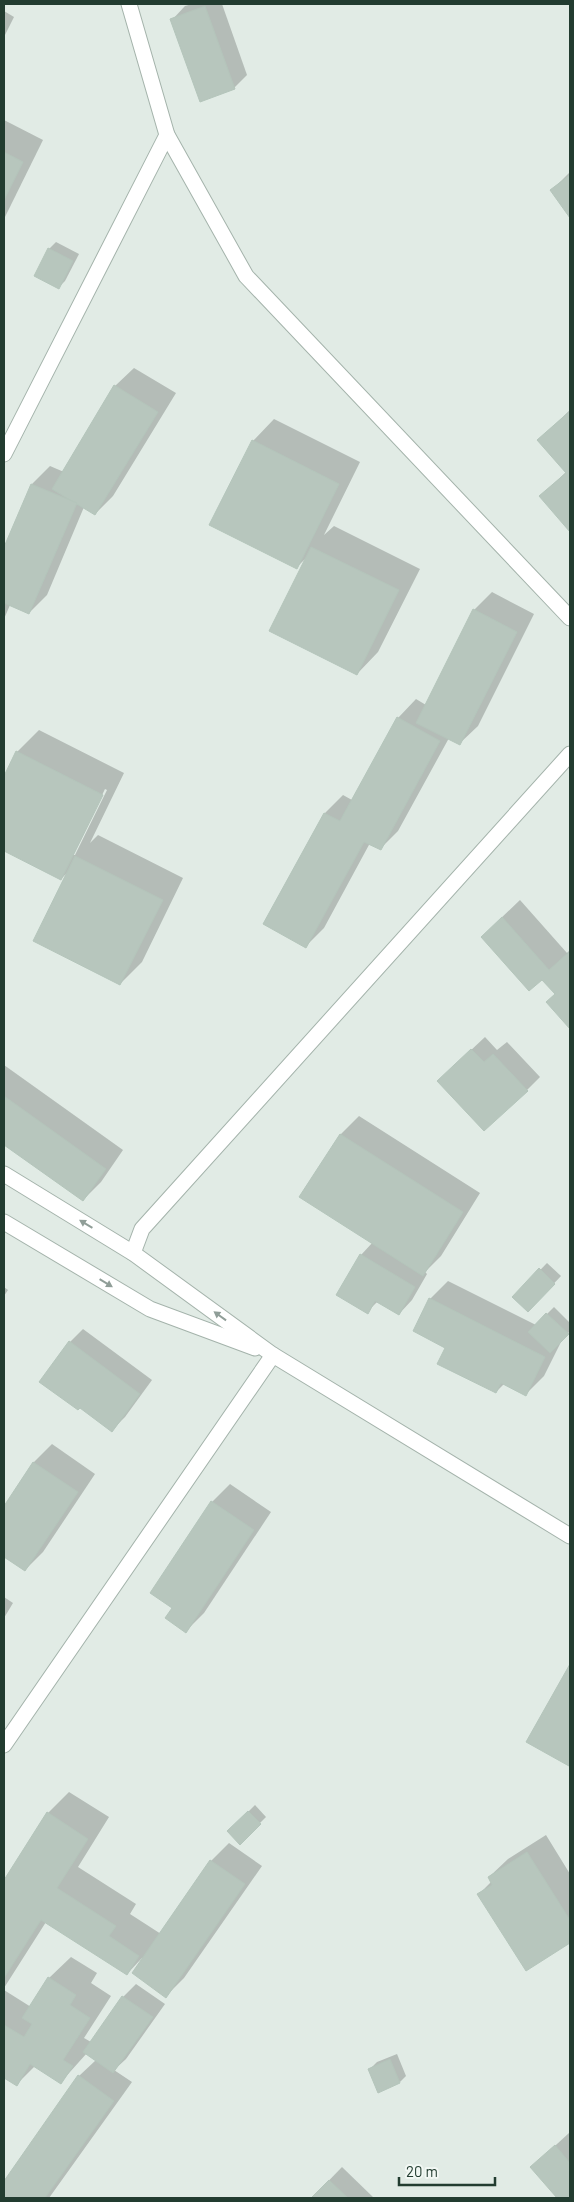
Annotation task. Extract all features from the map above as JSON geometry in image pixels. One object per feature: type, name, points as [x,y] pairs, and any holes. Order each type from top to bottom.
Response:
[{"type":"street","points":[[129,4],[167,135],[246,276],[570,618]]},
{"type":"street","points":[[4,454],[167,135]]},
{"type":"street","points":[[134,1253],[142,1229],[570,754]]},
{"type":"street","points":[[4,1174],[134,1253],[273,1355],[570,1536]]},
{"type":"street","points":[[4,1222],[150,1309],[273,1355]]},
{"type":"street","points":[[4,1745],[273,1355]]},
{"type":"building","points":[[205,6],[235,89],[200,102],[170,19]]},
{"type":"building","points":[[4,152],[23,162],[4,200]]},
{"type":"building","points":[[570,175],[570,218],[550,190]]},
{"type":"building","points":[[48,248],[73,261],[59,289],[34,276]]},
{"type":"building","points":[[114,385],[158,412],[95,515],[52,489]]},
{"type":"building","points":[[570,411],[570,532],[539,496],[566,473],[537,440]]},
{"type":"building","points":[[252,440],[339,484],[297,569],[209,525]]},
{"type":"building","points":[[31,484],[77,503],[29,614],[4,603],[4,547]]},
{"type":"building","points":[[311,547],[399,590],[357,675],[269,631]]},
{"type":"building","points":[[473,609],[517,632],[460,745],[416,723]]},
{"type":"building","points":[[397,717],[440,741],[381,850],[364,842],[306,948],[263,924],[324,813],[340,821]]},
{"type":"building","points":[[16,751],[103,795],[61,880],[4,851],[4,776]]},
{"type":"building","points":[[75,856],[163,900],[120,985],[33,941]]},
{"type":"building","points":[[502,917],[549,970],[570,951],[570,1029],[546,1002],[555,994],[542,980],[529,991],[481,937]]},
{"type":"building","points":[[471,1049],[484,1062],[493,1054],[528,1091],[484,1131],[437,1081]]},
{"type":"building","points":[[4,1096],[106,1169],[83,1201],[4,1145]]},
{"type":"building","points":[[340,1134],[463,1212],[423,1276],[299,1197]]},
{"type":"building","points":[[360,1254],[415,1287],[399,1315],[375,1301],[368,1314],[336,1295]]},
{"type":"building","points":[[539,1268],[555,1284],[528,1312],[512,1297]]},
{"type":"building","points":[[429,1298],[545,1357],[526,1396],[501,1383],[496,1393],[437,1364],[445,1348],[413,1331]]},
{"type":"building","points":[[546,1313],[569,1334],[550,1353],[528,1332]]},
{"type":"building","points":[[69,1341],[140,1394],[112,1432],[80,1408],[78,1410],[39,1382]]},
{"type":"building","points":[[33,1462],[78,1492],[25,1571],[4,1557],[4,1506]]},
{"type":"building","points":[[211,1501],[254,1530],[186,1633],[165,1618],[172,1608],[150,1593]]},
{"type":"building","points":[[570,1664],[570,1763],[569,1766],[526,1742]]},
{"type":"building","points":[[248,1811],[261,1824],[240,1845],[227,1831]]},
{"type":"building","points":[[47,1812],[88,1839],[57,1888],[116,1926],[109,1936],[139,1956],[127,1975],[41,1920],[4,1978],[4,1880]]},
{"type":"building","points":[[527,1852],[570,1920],[570,1943],[526,1971],[477,1894],[492,1885],[488,1877]]},
{"type":"building","points":[[210,1860],[245,1884],[166,1998],[132,1973]]},
{"type":"building","points":[[48,1977],[76,1995],[70,2005],[90,2018],[63,2060],[73,2066],[61,2084],[30,2064],[17,2086],[4,2078],[4,2052],[6,2049],[4,2048],[4,2025],[24,2037],[32,2024],[22,2018]]},
{"type":"building","points":[[122,1996],[153,2017],[113,2073],[83,2052]]},
{"type":"building","points":[[390,2059],[400,2083],[378,2093],[368,2069]]},
{"type":"building","points":[[78,2075],[114,2101],[45,2198],[4,2198],[4,2181]]},
{"type":"building","points":[[555,2145],[570,2163],[570,2198],[557,2198],[530,2167]]},
{"type":"building","points":[[329,2180],[348,2198],[311,2198]]}]
